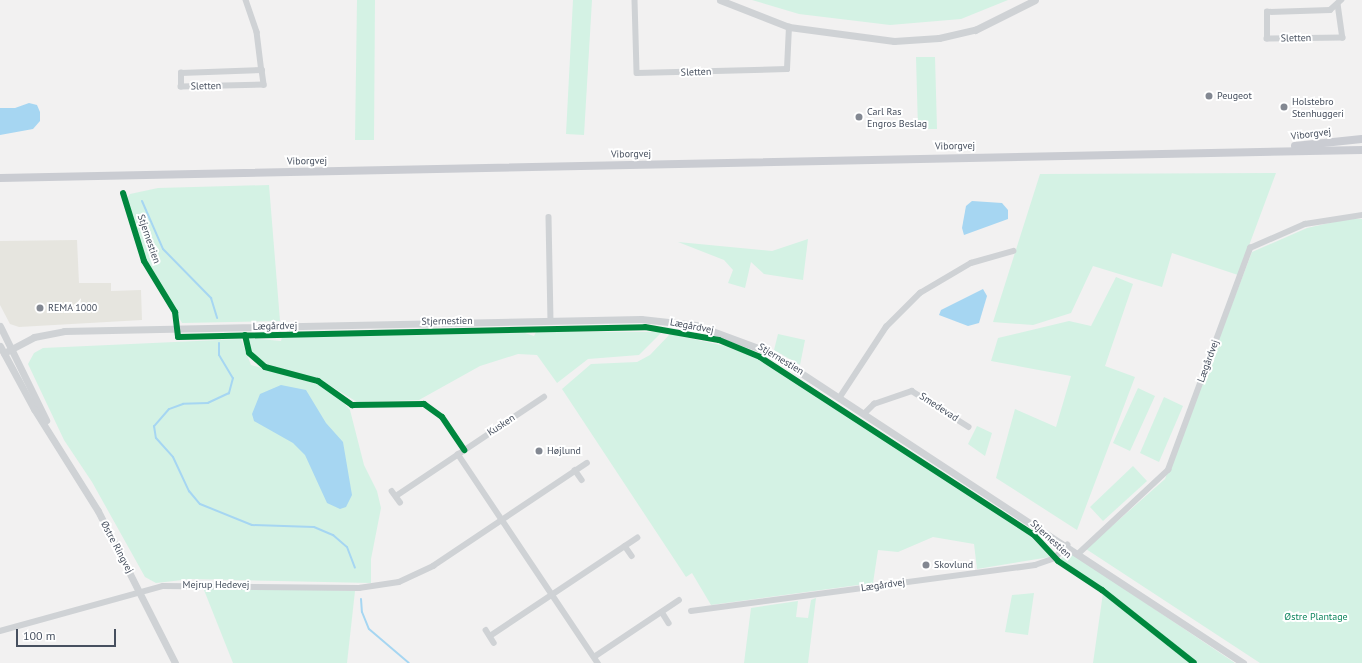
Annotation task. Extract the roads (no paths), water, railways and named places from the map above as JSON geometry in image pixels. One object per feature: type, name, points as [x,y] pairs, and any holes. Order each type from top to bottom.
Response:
[{"type":"main road","name":"Viborgvej","points":[[1262,150],[1362,139]]},
{"type":"main road","name":"Viborgvej","points":[[0,178],[1262,150],[1362,150]]},
{"type":"street","name":"Sletten","points":[[246,0],[256,32],[262,70],[264,85],[181,87],[181,74],[262,70]]},
{"type":"street","name":"Sletten","points":[[635,0],[637,73],[787,69],[789,27]]},
{"type":"street","points":[[720,0],[789,27],[894,41],[939,38],[975,30],[1035,0]]},
{"type":"street","name":"Sletten","points":[[1340,2],[1343,38],[1267,39],[1267,12],[1330,10],[1340,2]]},
{"type":"street","name":"Lægårdvej","points":[[1079,553],[1168,470],[1250,248],[1304,224],[1362,215]]},
{"type":"street","points":[[549,217],[550,321]]},
{"type":"street","points":[[840,397],[886,327],[920,293],[972,263],[1013,251]]},
{"type":"street","name":"Lægårdvej","points":[[4,353],[34,337],[64,331],[640,319],[696,325],[757,346],[840,397],[1067,545],[1243,663]]},
{"type":"street","name":"Østre Ringvej","points":[[0,326],[52,435]]},
{"type":"street","name":"Østre Ringvej","points":[[0,346],[141,590],[174,663]]},
{"type":"street","name":"Smedevad","points":[[865,413],[874,404],[912,391],[969,427]]},
{"type":"street","name":"Kusken","points":[[396,496],[544,397]]},
{"type":"street","points":[[458,454],[553,595],[595,661],[679,600]]},
{"type":"street","points":[[502,519],[587,463]]},
{"type":"street","points":[[575,470],[582,480]]},
{"type":"street","points":[[392,491],[400,502]]},
{"type":"street","name":"Mejrup Hedevej","points":[[0,631],[141,590],[192,583],[381,586],[400,582],[433,566],[502,519]]},
{"type":"street","points":[[490,636],[637,538]]},
{"type":"street","name":"Lægårdvej","points":[[691,611],[1034,565],[1055,558],[1067,545]]},
{"type":"street","points":[[625,546],[632,556]]},
{"type":"street","points":[[662,612],[669,623]]},
{"type":"street","points":[[486,630],[494,643]]},
{"type":"water","points":[[29,103],[37,105],[40,112],[40,121],[33,129],[0,135],[0,108],[15,108]]},
{"type":"water","points":[[972,201],[1002,203],[1008,210],[1008,219],[964,235],[962,228],[966,206]]},
{"type":"water","points":[[983,289],[987,296],[979,323],[968,326],[939,315],[941,310]]},
{"type":"water","points":[[281,385],[306,390],[326,423],[343,442],[352,495],[346,507],[340,509],[327,503],[305,455],[293,443],[254,421],[252,414],[260,394]]},
{"type":"waterway","points":[[142,201],[163,249],[211,298],[217,318]]},
{"type":"waterway","points":[[219,343],[219,355],[233,378],[229,393],[208,403],[183,404],[169,409],[154,426],[156,438],[173,457],[189,491],[200,504],[252,525],[314,527],[333,535],[347,547],[355,568]]},
{"type":"waterway","points":[[361,599],[362,612],[369,629],[409,663]]},
{"type":"place","name":"Peugeot","points":[[1209,96]]},
{"type":"place","name":"Holstebro Stenhuggeri","points":[[1284,107]]},
{"type":"place","name":"Carl Ras Engros Beslag","points":[[859,117]]},
{"type":"place","name":"REMA 1000","points":[[40,308]]},
{"type":"place","name":"Højlund","points":[[539,451]]},
{"type":"place","name":"Skovlund","points":[[926,565]]},
{"type":"park label","name":"Østre Plantage","points":[[1316,617]]}]
